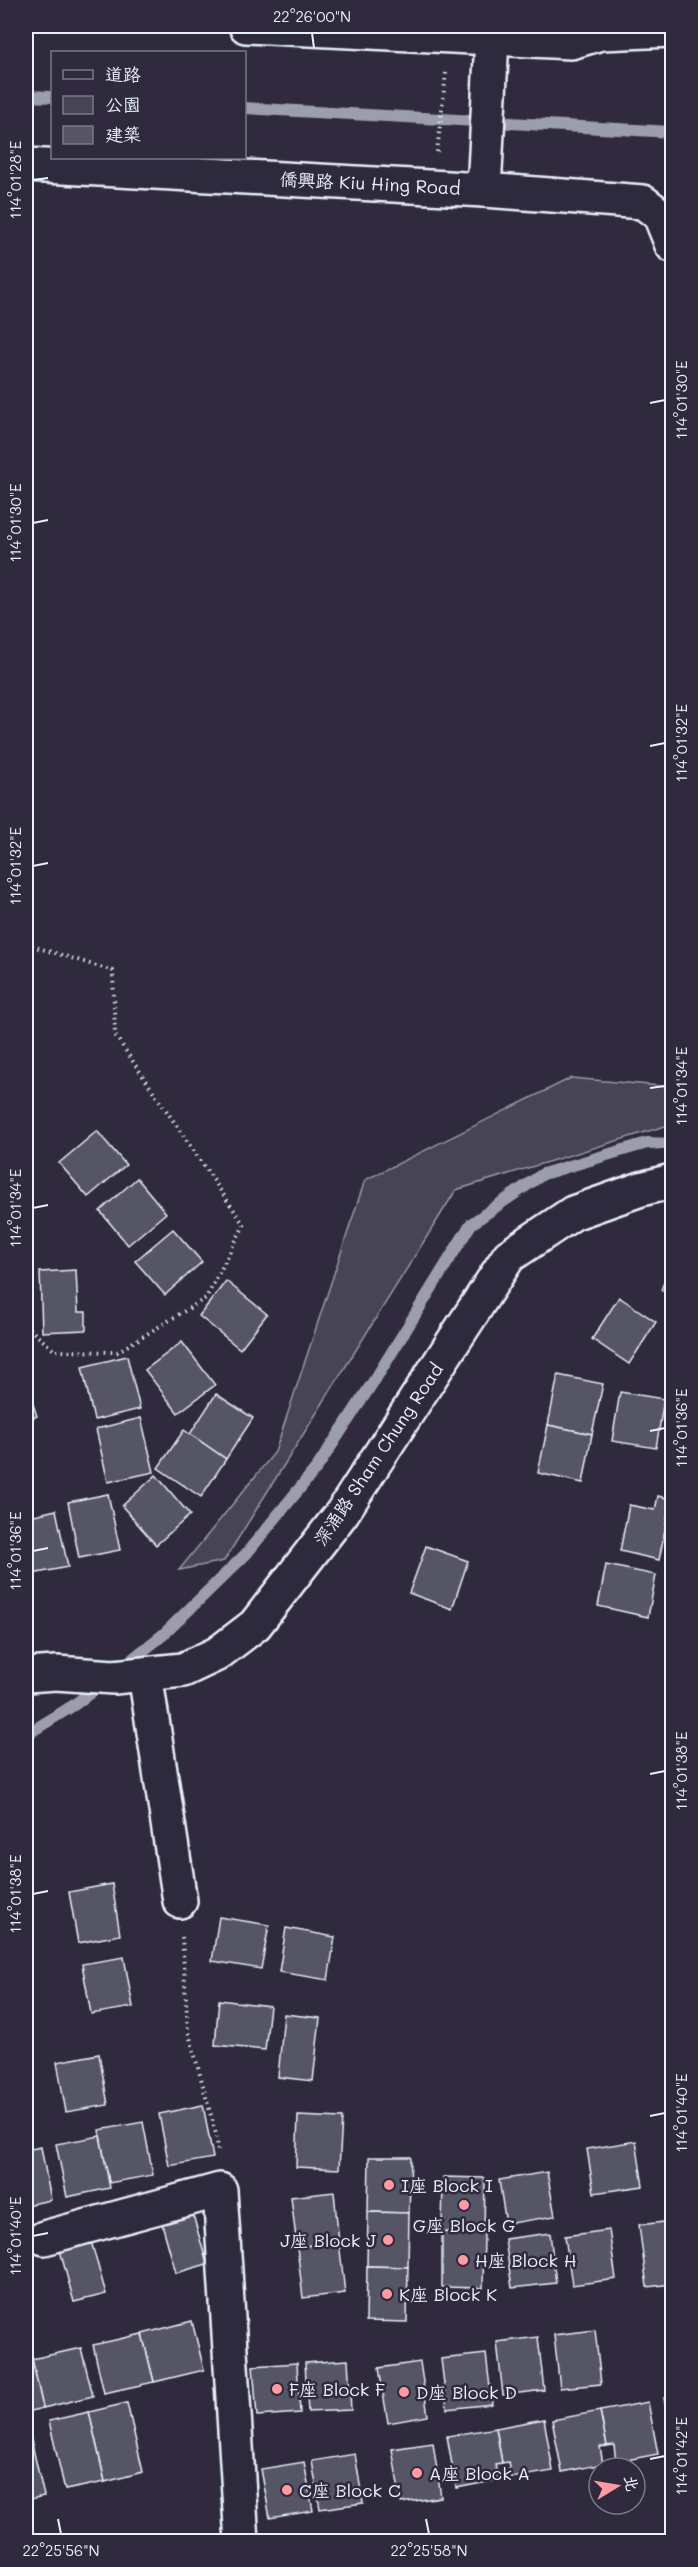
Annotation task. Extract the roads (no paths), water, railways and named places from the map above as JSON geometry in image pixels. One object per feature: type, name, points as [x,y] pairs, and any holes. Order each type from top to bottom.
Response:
[{"type":"street","points":[[246,26],[571,42],[601,33],[672,30]]},
{"type":"street","points":[[484,190],[492,39]]},
{"type":"street","name":"僑興路 Kiu Hing Road","points":[[26,165],[433,186],[643,202],[660,215],[672,244]]},
{"type":"street","name":"深涌路 Sham Chung Road","points":[[41,1674],[114,1677],[183,1670],[217,1654],[255,1625],[342,1513],[509,1256],[573,1213],[641,1189],[672,1181]]},
{"type":"street","points":[[146,1674],[180,1901]]},
{"type":"street","points":[[44,2238],[220,2190],[242,2541]]},
{"type":"waterway","points":[[26,96],[51,97]]},
{"type":"waterway","points":[[246,108],[672,132]]},
{"type":"waterway","points":[[120,1669],[164,1634],[246,1554],[318,1466],[381,1370],[471,1224],[543,1174],[647,1143],[672,1144]]},
{"type":"waterway","points":[[26,1735],[74,1705],[104,1682]]},
{"type":"place","name":"I座 Block I","points":[[389,2185]]},
{"type":"place","name":"G座 Block G","points":[[464,2205]]},
{"type":"place","name":"J座 Block J","points":[[388,2240]]},
{"type":"place","name":"H座 Block H","points":[[463,2260]]},
{"type":"place","name":"K座 Block K","points":[[387,2294]]},
{"type":"place","name":"F座 Block F","points":[[277,2389]]},
{"type":"place","name":"D座 Block D","points":[[404,2392]]},
{"type":"place","name":"A座 Block A","points":[[417,2473]]},
{"type":"place","name":"C座 Block C","points":[[287,2490]]}]
